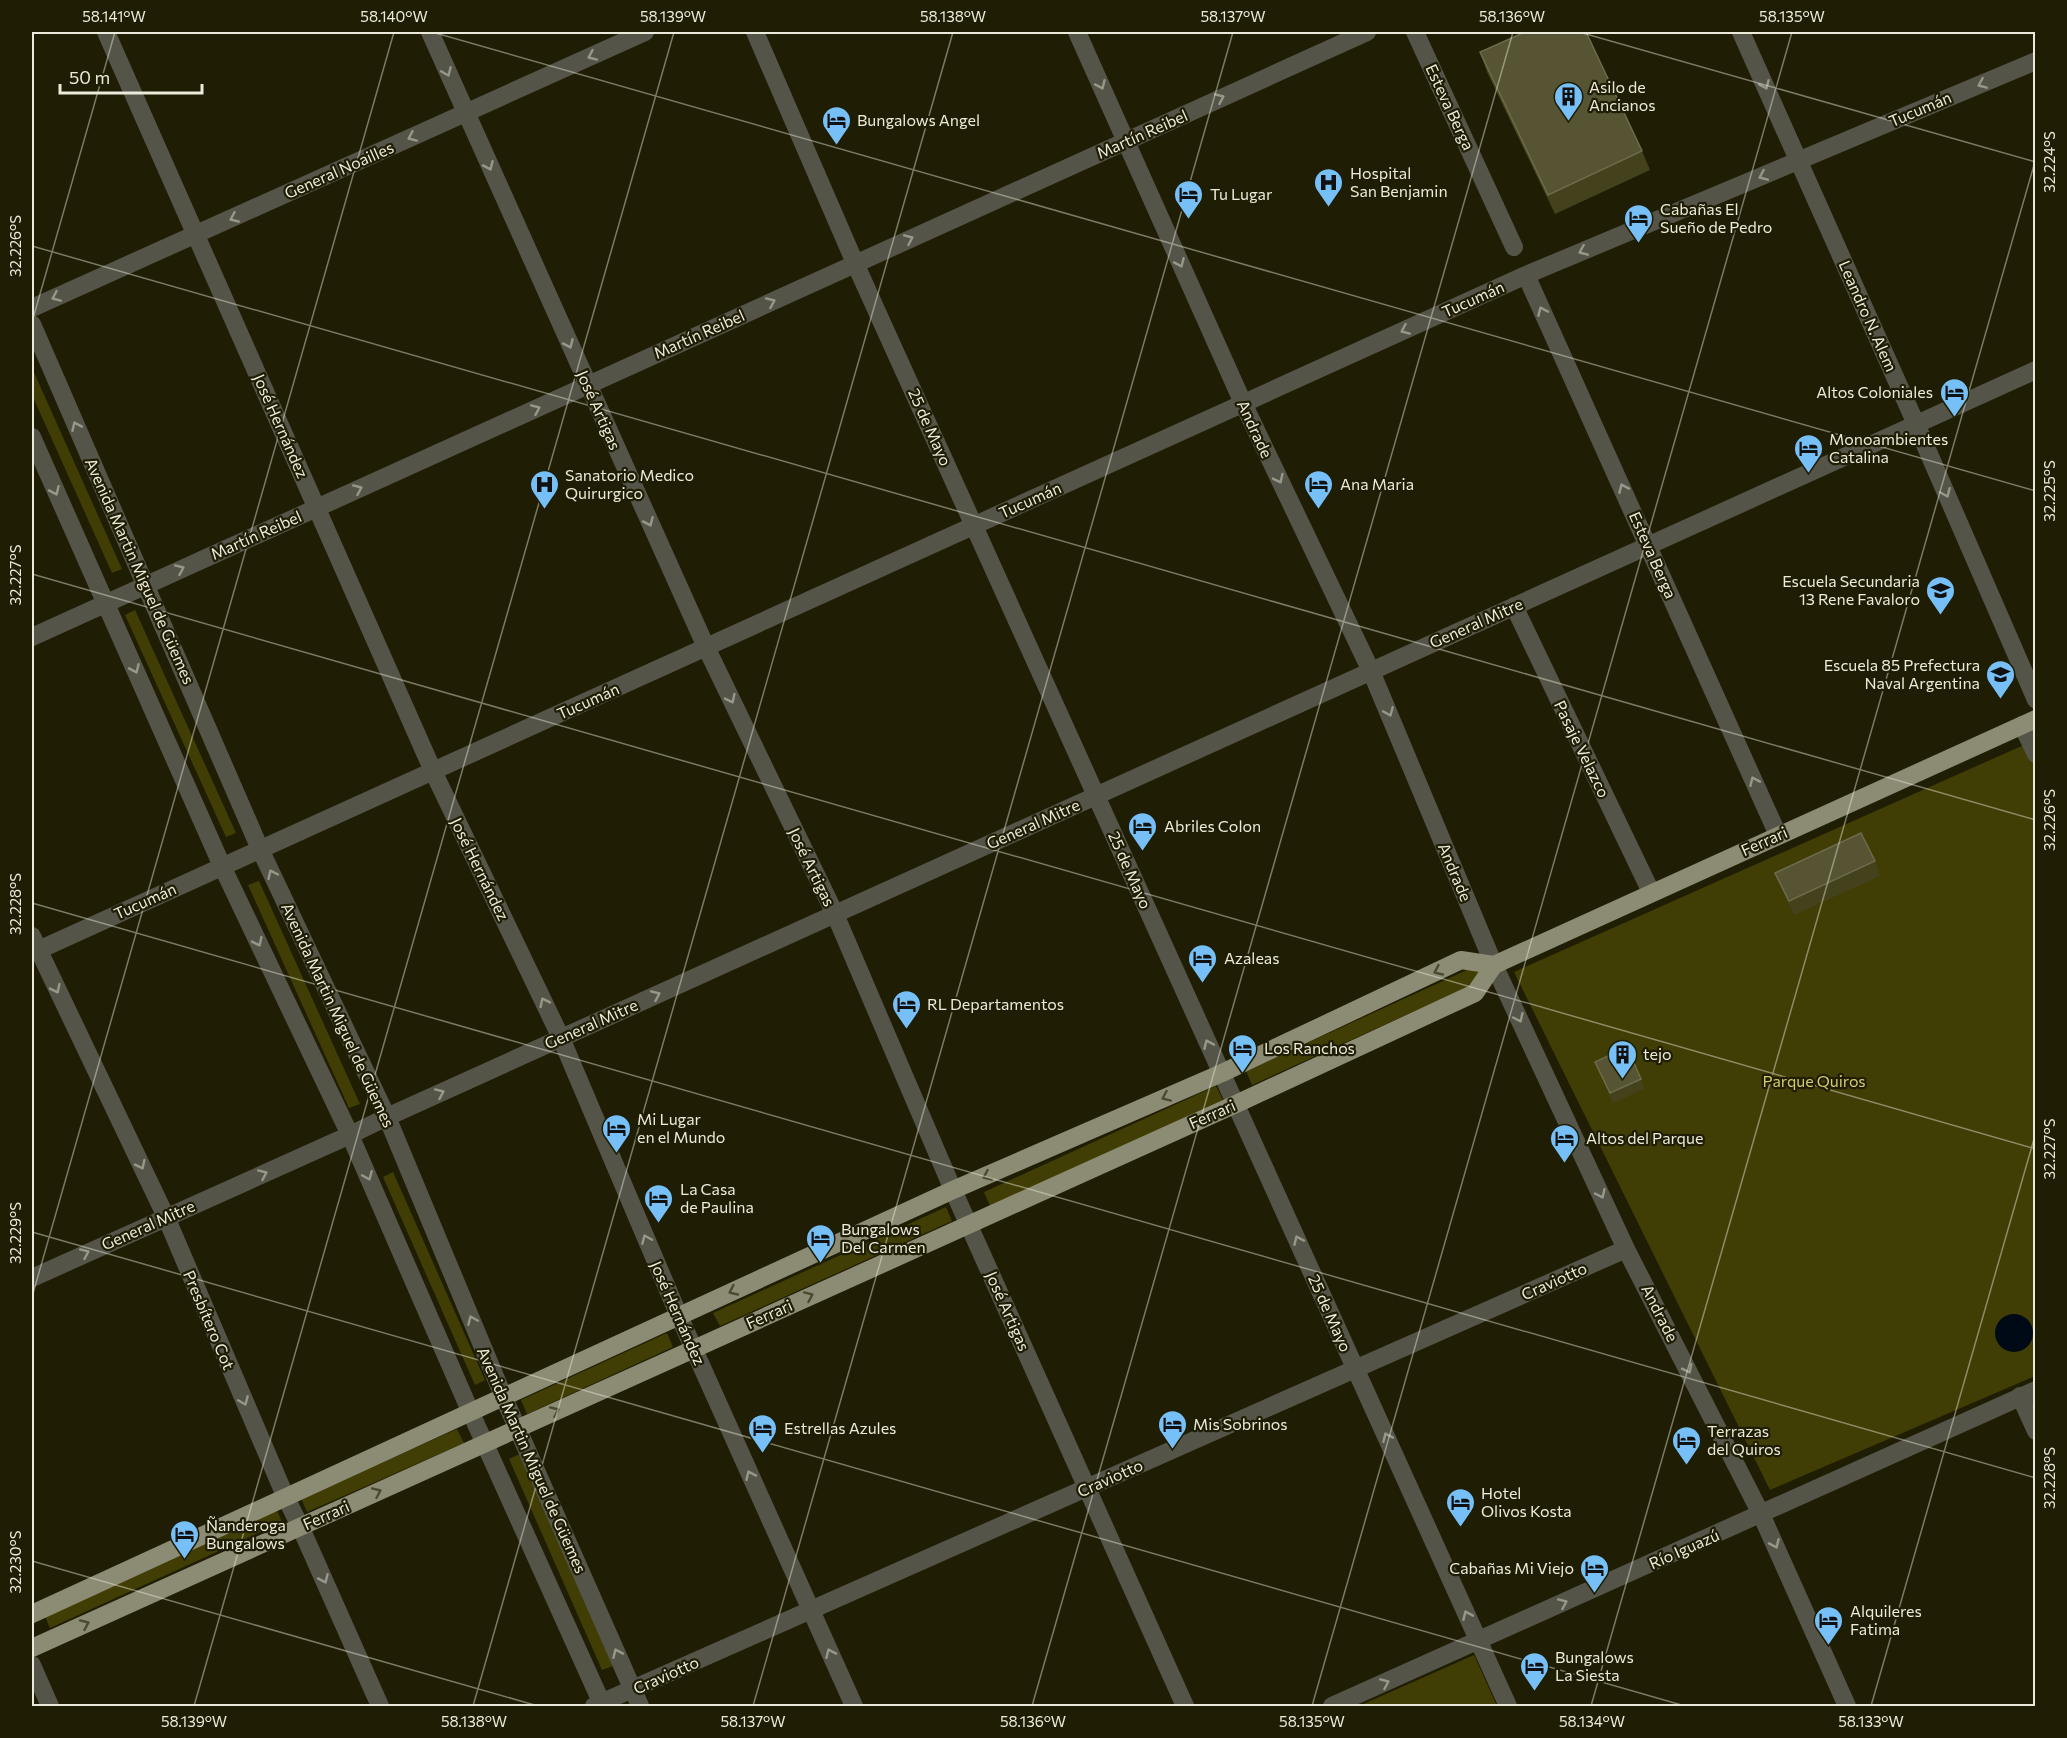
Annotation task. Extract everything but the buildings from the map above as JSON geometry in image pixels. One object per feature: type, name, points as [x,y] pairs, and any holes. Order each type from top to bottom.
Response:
[{"type":"main road","name":"Ferrari","points":[[32,1614],[954,1190],[1222,1073],[1461,960],[1494,964],[2029,722]]},
{"type":"main road","name":"Ferrari","points":[[32,1648],[1236,1104],[1475,993],[1494,964]]},
{"type":"street","name":"José Hernández","points":[[106,32],[433,771],[561,1038],[678,1316],[854,1707]]},
{"type":"street","name":"José Artigas","points":[[429,32],[706,647],[835,914],[969,1224],[1185,1707]]},
{"type":"street","name":"General Noailles","points":[[32,308],[645,32]]},
{"type":"street","name":"25 de Mayo","points":[[755,32],[855,263],[1508,1707]]},
{"type":"street","name":"Andrade","points":[[1077,32],[1243,404],[1371,670],[1494,964],[1626,1249],[1761,1514],[1847,1707]]},
{"type":"street","name":"Martín Reibel","points":[[32,637],[1367,32]]},
{"type":"street","name":"Esteva Berga","points":[[1415,32],[1514,247]]},
{"type":"street","name":"Leandro N. Alem","points":[[1741,32],[2036,700]]},
{"type":"street","name":"Tucumán","points":[[34,946],[260,849],[1526,275],[2036,61]]},
{"type":"street","name":"Esteva Berga","points":[[1526,275],[1778,835]]},
{"type":"street","name":"Avenida Martin Miguel de Güemes","points":[[32,324],[260,849],[387,1117],[504,1398],[640,1707]]},
{"type":"street","name":"General Mitre","points":[[32,1278],[2036,370]]},
{"type":"street","points":[[32,437],[222,866],[350,1135],[599,1705]]},
{"type":"street","name":"Pasaje Velazco","points":[[1514,606],[1651,892]]},
{"type":"street","points":[[2029,722],[2036,754]]},
{"type":"street","name":"Presbítero Cot","points":[[34,946],[166,1217],[286,1498],[380,1707]]},
{"type":"street","name":"Craviotto","points":[[599,1705],[1626,1249]]},
{"type":"street","points":[[2028,1393],[2036,1431]]},
{"type":"street","name":"Río Iguazú","points":[[1332,1707],[2028,1393]]},
{"type":"street","points":[[32,1665],[50,1707]]},
{"type":"green space","points":[[32,368],[122,569],[112,573],[32,395]]},
{"type":"green space","points":[[135,610],[236,833],[226,837],[125,615]]},
{"type":"green space","name":"Parque Quiros","points":[[2035,740],[2035,1376],[1770,1490],[1514,972]]},
{"type":"green space","points":[[259,881],[360,1104],[349,1108],[248,885]]},
{"type":"green space","points":[[1478,965],[1485,979],[1252,1085],[1246,1071]]},
{"type":"green space","points":[[1216,1086],[1223,1100],[990,1206],[984,1192]]},
{"type":"green space","points":[[393,1172],[485,1380],[475,1385],[383,1177]]},
{"type":"green space","points":[[946,1207],[952,1221],[720,1326],[713,1313]]},
{"type":"green space","points":[[667,1333],[673,1347],[527,1414],[521,1400]]},
{"type":"green space","points":[[457,1429],[464,1443],[307,1512],[301,1498]]},
{"type":"green space","points":[[520,1454],[613,1666],[602,1670],[509,1459]]},
{"type":"green space","points":[[276,1508],[282,1522],[50,1628],[44,1614]]},
{"type":"green space","points":[[1474,1655],[1497,1706],[1359,1706]]},
{"type":"shaded area","points":[[2014,1314],[2021,1315],[2027,1320],[2032,1326],[2032,1340],[2027,1346],[2021,1351],[2014,1352],[2007,1351],[2001,1346],[1996,1340],[1995,1333],[1996,1326],[2001,1320],[2007,1315]]},
{"type":"place","name":"Asilo de Ancianos","points":[[1568,122]]},
{"type":"place","name":"Bungalows Angel","points":[[836,146]]},
{"type":"place","name":"Hospital San Benjamin","points":[[1329,208]]},
{"type":"place","name":"Tu Lugar","points":[[1189,220]]},
{"type":"place","name":"Cabañas El Sueño de Pedro","points":[[1639,244]]},
{"type":"place","name":"Altos Coloniales","points":[[1954,418]]},
{"type":"place","name":"Monoambientes Catalina","points":[[1808,474]]},
{"type":"place","name":"Sanatorio Medico Quirurgico","points":[[544,510]]},
{"type":"place","name":"Ana Maria","points":[[1319,510]]},
{"type":"place","name":"Escuela Secundaria 13 Rene Favaloro","points":[[1941,616]]},
{"type":"place","name":"Escuela 85 Prefectura Naval Argentina","points":[[2001,700]]},
{"type":"place","name":"Abriles Colon","points":[[1143,852]]},
{"type":"place","name":"Azaleas","points":[[1203,984]]},
{"type":"place","name":"RL Departamentos","points":[[906,1030]]},
{"type":"place","name":"Los Ranchos","points":[[1243,1074]]},
{"type":"place","name":"tejo","points":[[1622,1080]]},
{"type":"place","name":"Mi Lugar en el Mundo","points":[[616,1154]]},
{"type":"place","name":"Altos del Parque","points":[[1565,1164]]},
{"type":"place","name":"La Casa de Paulina","points":[[659,1224]]},
{"type":"place","name":"Bungalows Del Carmen","points":[[820,1264]]},
{"type":"place","name":"Mis Sobrinos","points":[[1172,1450]]},
{"type":"place","name":"Estrellas Azules","points":[[763,1454]]},
{"type":"place","name":"Terrazas del Quiros","points":[[1686,1466]]},
{"type":"place","name":"Hotel Olivos Kosta","points":[[1460,1528]]},
{"type":"place","name":"Ñanderoga Bungalows","points":[[185,1560]]},
{"type":"place","name":"Cabañas Mi Viejo","points":[[1595,1594]]},
{"type":"place","name":"Alquileres Fatima","points":[[1829,1646]]},
{"type":"place","name":"Bungalows La Siesta","points":[[1534,1692]]}]
